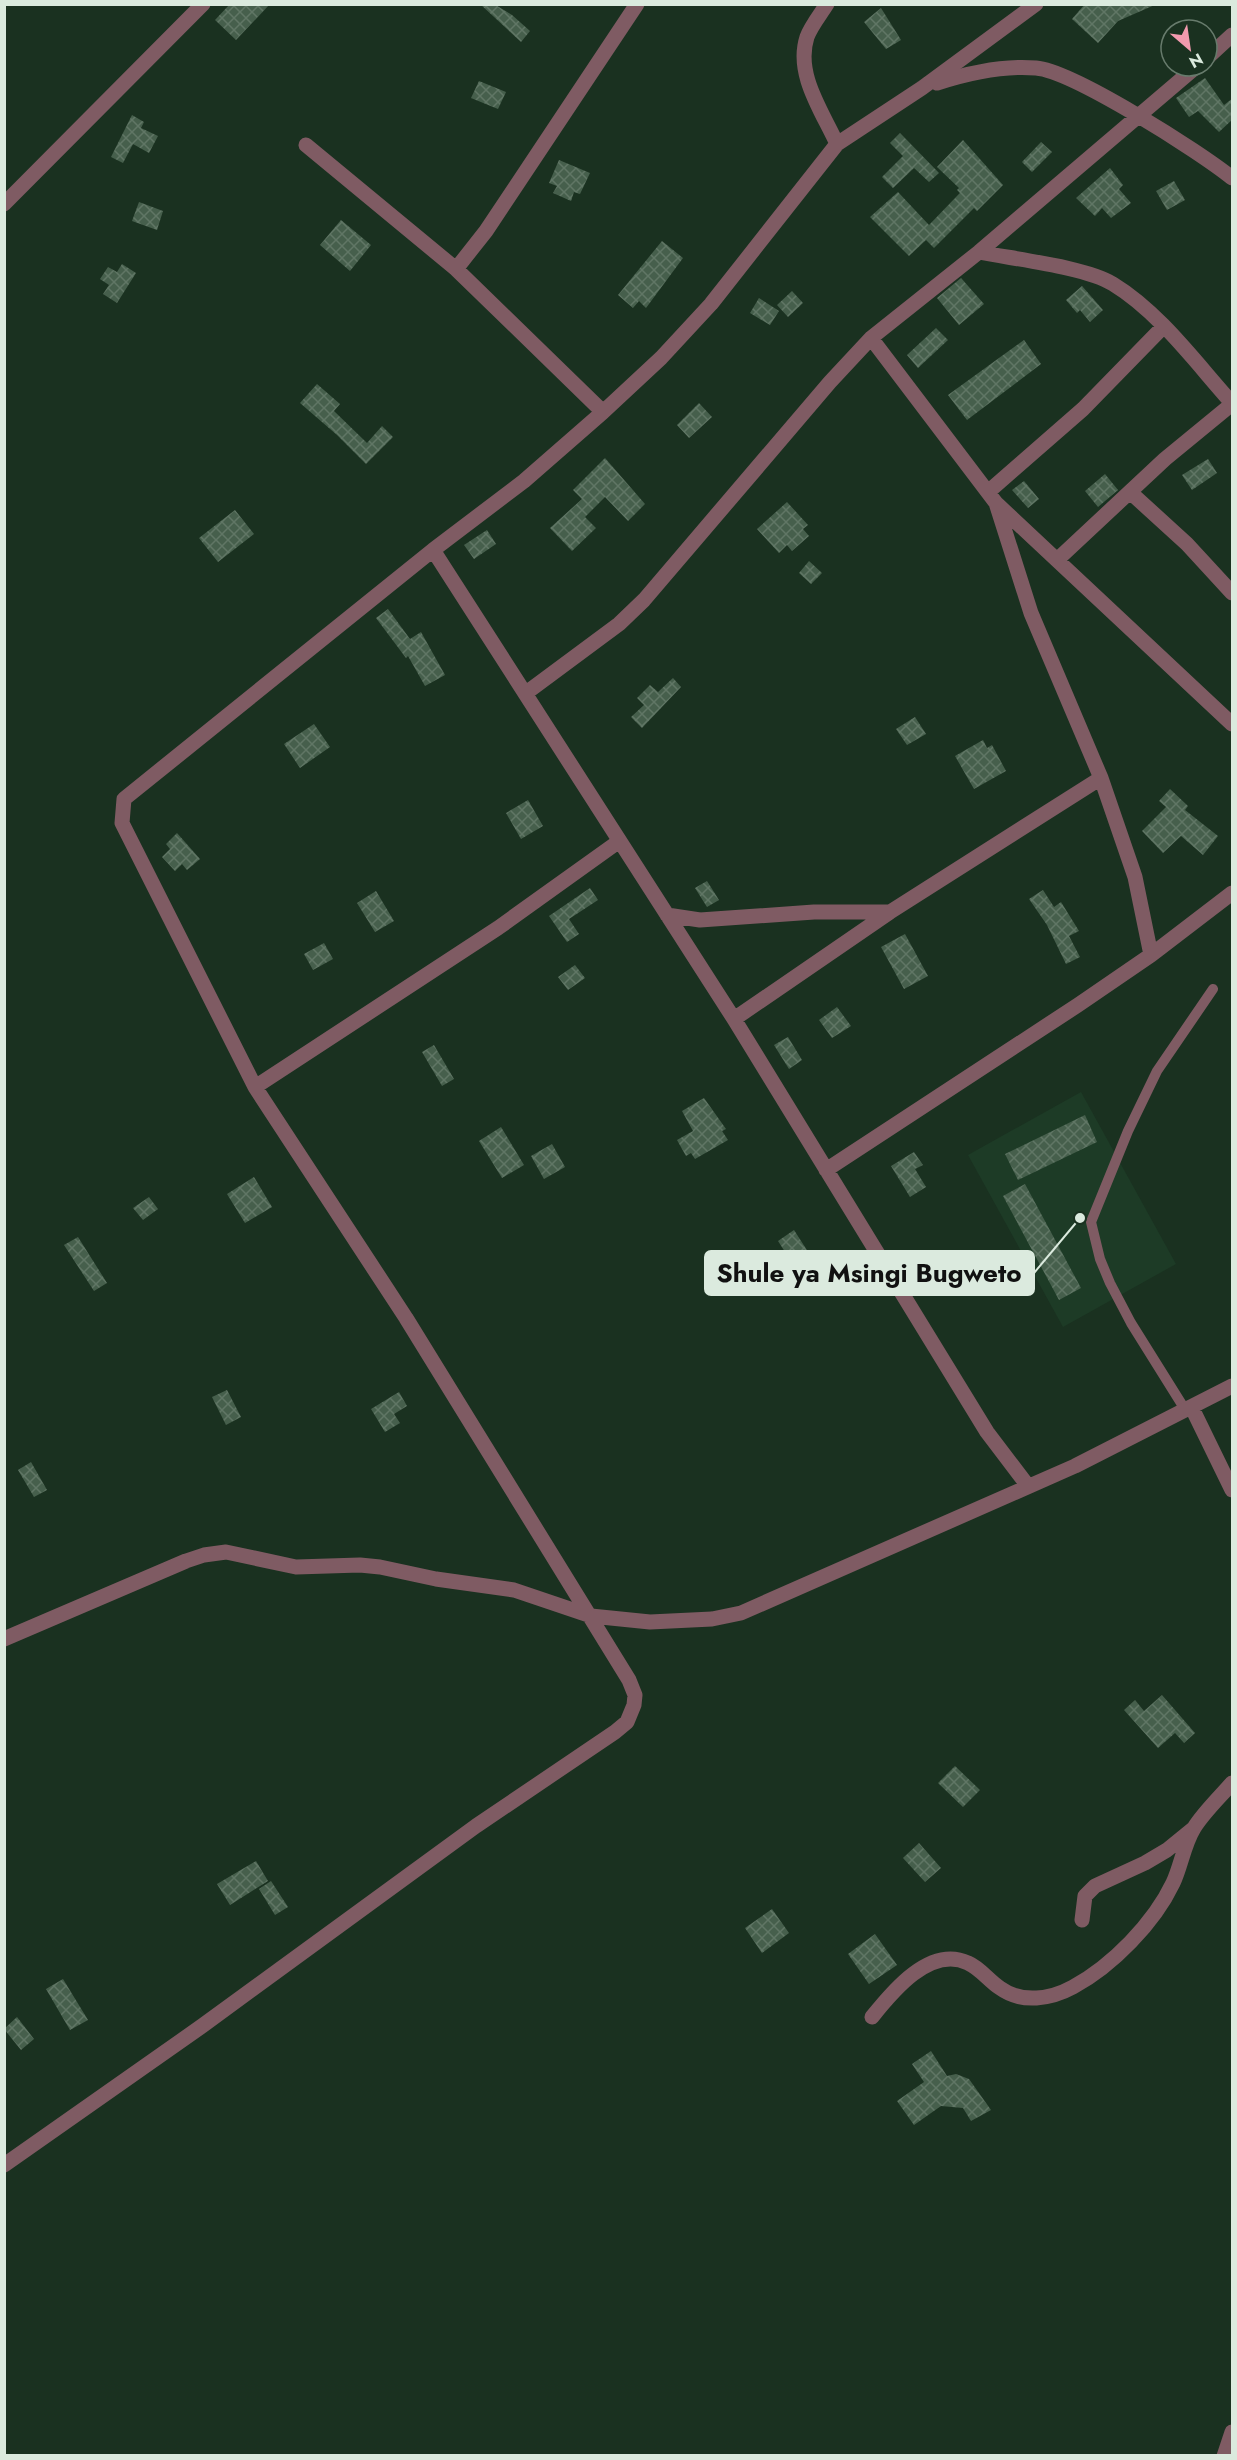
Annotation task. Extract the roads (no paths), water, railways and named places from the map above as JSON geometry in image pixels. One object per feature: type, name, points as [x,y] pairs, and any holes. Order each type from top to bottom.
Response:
[{"type":"street","points":[[4,204],[203,4]]},
{"type":"street","points":[[456,269],[486,231],[637,4]]},
{"type":"street","points":[[827,4],[808,35],[803,66],[837,144]]},
{"type":"street","points":[[4,2165],[202,2026],[476,1826],[627,1722],[634,1695],[629,1680],[591,1616],[406,1318],[255,1087],[122,823],[124,799],[433,550],[540,468],[603,412],[661,358],[711,304],[837,144],[922,88],[1036,4]]},
{"type":"street","points":[[1219,47],[1233,35]]},
{"type":"street","points":[[922,88],[965,74],[1039,68],[1080,85],[1137,116],[1233,178]]},
{"type":"street","points":[[526,693],[619,624],[644,600],[830,382],[871,338],[979,252],[1183,78]]},
{"type":"street","points":[[306,145],[456,269],[603,412]]},
{"type":"street","points":[[979,252],[1086,273],[1112,283],[1163,327],[1233,404],[1165,459],[1058,559]]},
{"type":"street","points":[[992,497],[1163,327]]},
{"type":"street","points":[[871,338],[992,497],[1233,724]]},
{"type":"street","points":[[1130,492],[1187,544],[1233,593]]},
{"type":"street","points":[[992,497],[1031,613],[1101,778],[1135,877],[1151,955]]},
{"type":"street","points":[[433,550],[526,693],[618,842],[734,1019],[987,1432],[1028,1486]]},
{"type":"street","points":[[734,1019],[890,912],[1101,778]]},
{"type":"street","points":[[255,1087],[498,928],[618,842]]},
{"type":"street","points":[[826,1170],[1151,955],[1233,893]]},
{"type":"street","points":[[667,915],[700,920],[814,912],[890,912]]},
{"type":"street","points":[[4,1639],[186,1561],[204,1555],[226,1552],[296,1567],[360,1565],[514,1590],[591,1616],[650,1622],[712,1619],[741,1613],[1028,1486],[1233,1386]]},
{"type":"street","points":[[1189,1409],[1233,1490]]},
{"type":"street","points":[[1082,1920],[1085,1896],[1095,1886],[1167,1850],[1194,1828],[1233,1783]]},
{"type":"street","points":[[872,2017],[908,1978],[945,1959],[969,1963],[1002,1990],[1014,1994],[1050,1998],[1074,1987],[1113,1957],[1155,1911],[1172,1887],[1194,1828]]},
{"type":"street","points":[[1224,2456],[1233,2432]]},
{"type":"lane","points":[[1189,1409],[1131,1323],[1110,1283],[1100,1260],[1091,1222],[1128,1131],[1152,1081],[1213,989]]},
{"type":"place","name":"Shule ya Msingi Bugweto","points":[[1080,1218]]}]
